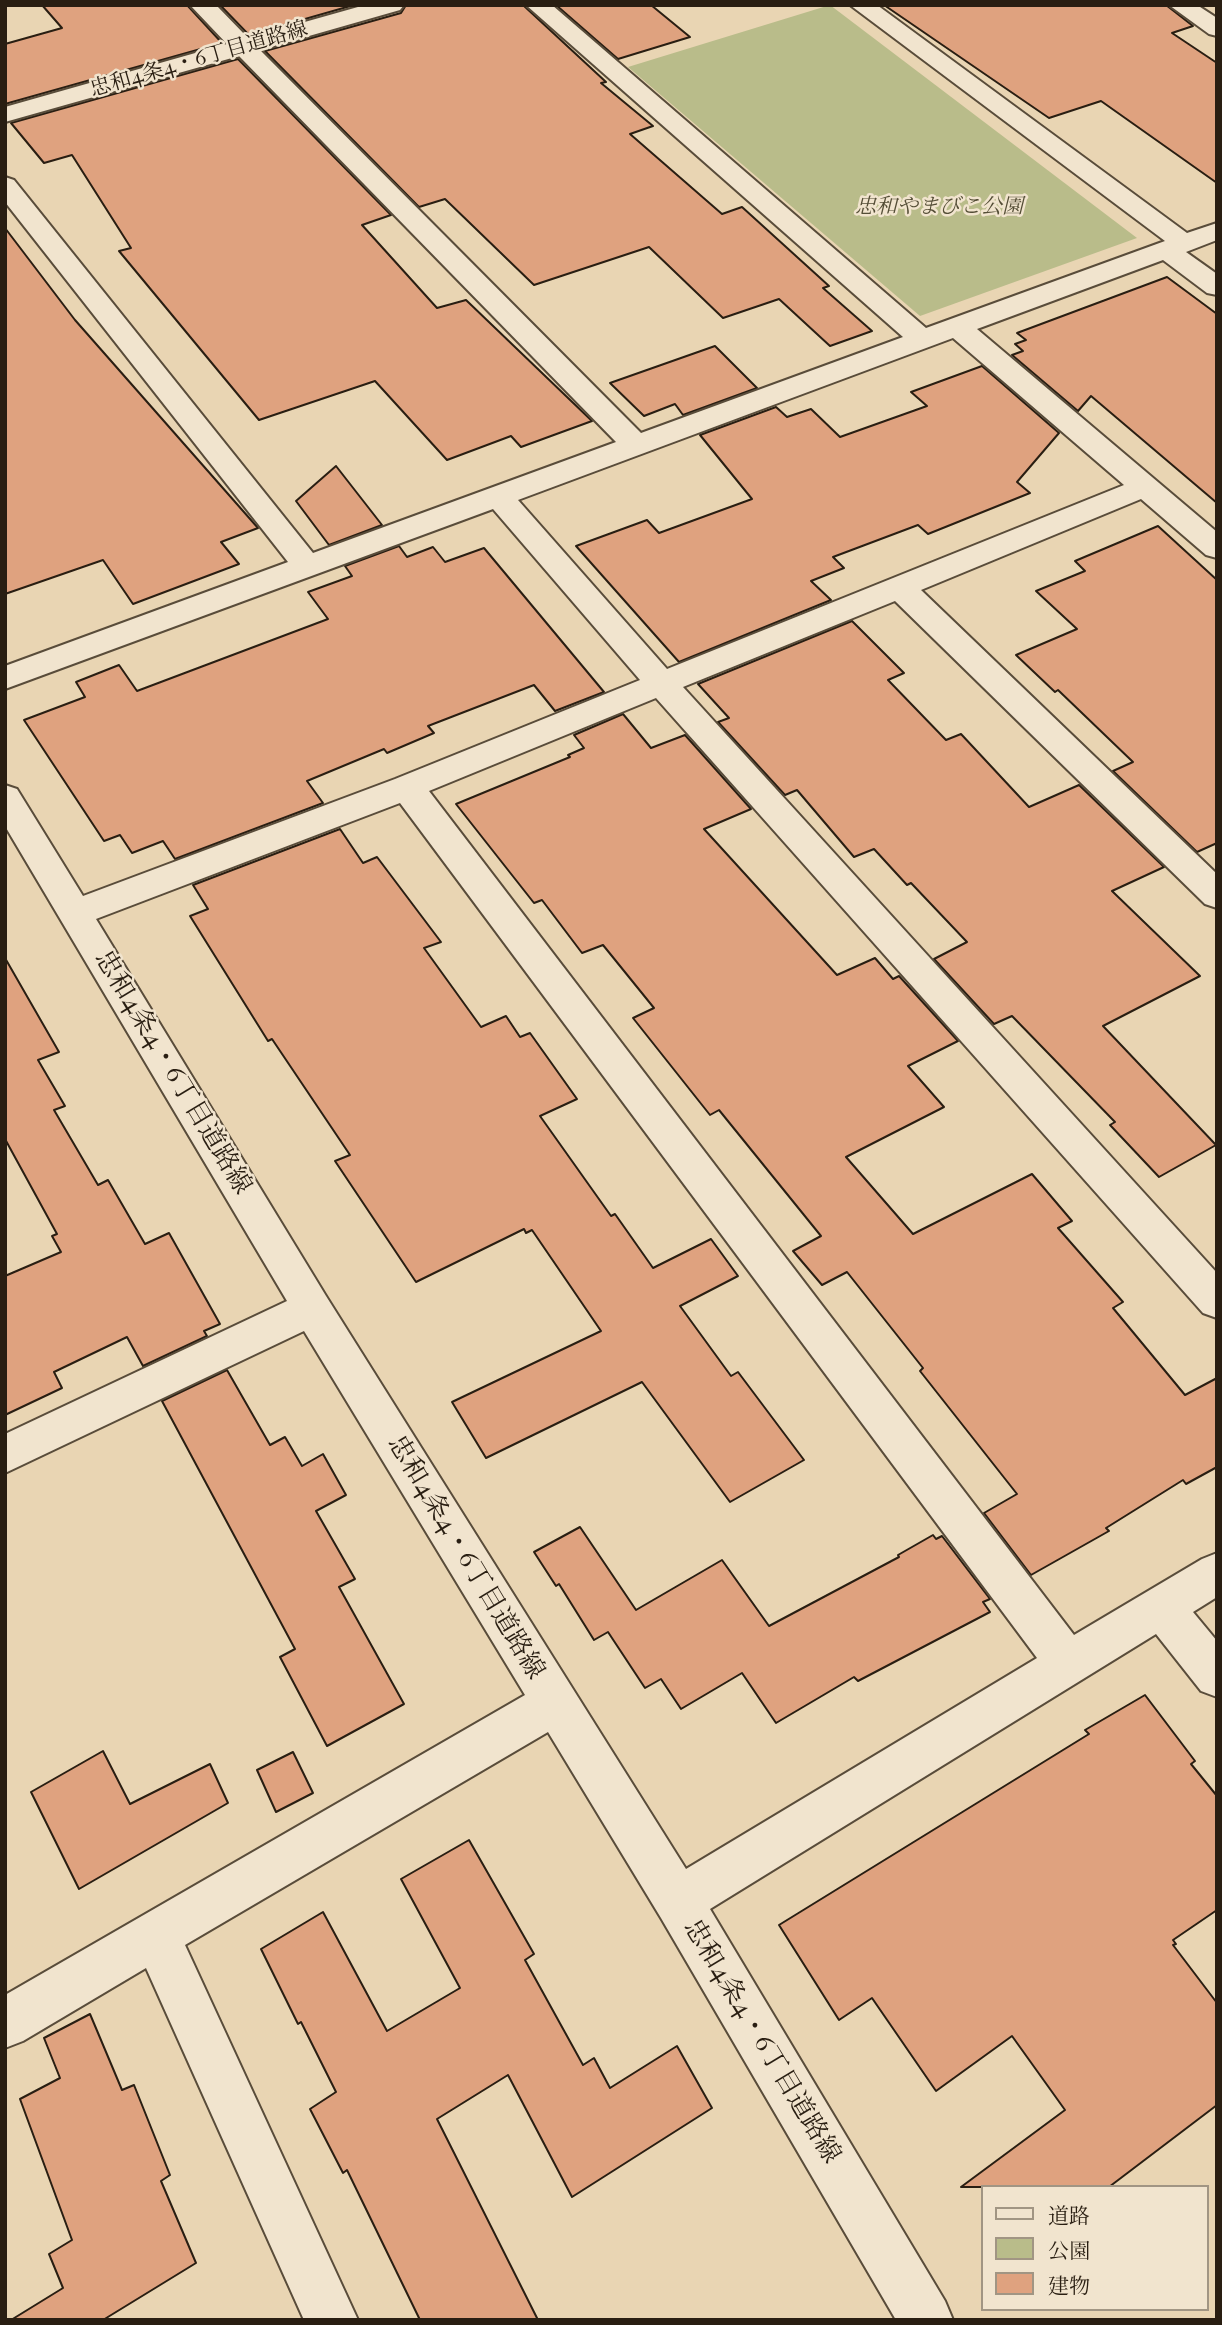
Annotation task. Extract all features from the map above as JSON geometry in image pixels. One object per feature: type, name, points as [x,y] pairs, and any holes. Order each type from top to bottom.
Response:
[{"type":"street","points":[[201,5],[636,445]]},
{"type":"street","name":"忠和4条4・6丁目道路線","points":[[5,114],[392,5]]},
{"type":"street","points":[[538,5],[922,340]]},
{"type":"street","points":[[862,5],[1175,246],[1217,287]]},
{"type":"street","points":[[1181,5],[1217,29]]},
{"type":"street","points":[[5,185],[308,567]]},
{"type":"street","points":[[5,678],[1217,231]]},
{"type":"street","points":[[957,327],[1217,548]]},
{"type":"street","points":[[75,913],[407,787],[1145,487]]},
{"type":"street","points":[[497,495],[662,684],[1217,1301]]},
{"type":"street","points":[[899,587],[1217,895]]},
{"type":"street","points":[[407,787],[1068,1663]]},
{"type":"street","name":"忠和4条4・6丁目道路線","points":[[5,797],[312,1308],[678,1901],[926,2320]]},
{"type":"street","points":[[5,1454],[312,1308]]},
{"type":"street","points":[[678,1901],[1217,1573]]},
{"type":"street","points":[[1162,1606],[1217,1676]]},
{"type":"street","points":[[5,2023],[554,1703]]},
{"type":"street","points":[[155,1934],[331,2320]]},
{"type":"green space","name":"忠和やまびこ公園","points":[[830,5],[1137,238],[920,316],[628,67]]},
{"type":"building","points":[[42,5],[187,5],[222,43],[5,104],[5,44],[62,28]]},
{"type":"building","points":[[220,5],[354,5],[249,35]]},
{"type":"building","points":[[406,5],[523,5],[606,82],[601,83],[653,126],[630,134],[722,214],[742,207],[829,286],[823,288],[872,331],[830,346],[779,299],[723,318],[649,247],[534,285],[445,199],[419,207],[265,51],[401,13]]},
{"type":"building","points":[[556,5],[651,5],[690,37],[618,59]]},
{"type":"building","points":[[884,5],[1166,5],[1193,26],[1172,33],[1217,63],[1217,183],[1101,101],[1049,118]]},
{"type":"building","points":[[238,59],[391,215],[362,225],[437,308],[466,300],[592,421],[521,447],[511,436],[447,460],[375,381],[259,420],[119,251],[131,248],[72,155],[44,163],[11,123]]},
{"type":"building","points":[[5,228],[75,320],[258,528],[221,542],[239,564],[133,604],[103,560],[5,594]]},
{"type":"building","points":[[1167,277],[1217,314],[1217,503],[1091,396],[1078,411],[1012,355],[1023,351],[1015,344],[1026,340],[1017,333]]},
{"type":"building","points":[[715,346],[757,388],[683,415],[675,404],[644,416],[610,383]]},
{"type":"building","points":[[982,366],[1059,433],[1017,482],[1030,493],[928,534],[918,525],[833,557],[844,568],[811,581],[831,600],[679,662],[576,546],[647,520],[659,533],[752,499],[700,435],[776,407],[787,417],[811,409],[840,437],[927,406],[911,392]]},
{"type":"building","points":[[336,466],[382,525],[329,545],[296,501]]},
{"type":"building","points":[[1158,526],[1217,580],[1217,843],[1197,852],[1113,771],[1133,762],[1058,690],[1055,692],[1016,655],[1077,629],[1036,591],[1085,571],[1075,561]]},
{"type":"building","points":[[399,546],[407,557],[433,547],[445,562],[484,548],[604,692],[555,711],[534,685],[428,726],[434,733],[387,753],[384,749],[307,781],[323,803],[175,859],[163,841],[132,853],[120,835],[104,841],[24,720],[85,697],[76,682],[119,665],[137,691],[328,619],[308,592],[352,576],[345,566]]},
{"type":"building","points":[[852,621],[904,673],[888,680],[946,740],[961,734],[1029,807],[1079,785],[1164,867],[1112,891],[1200,976],[1103,1026],[1216,1145],[1159,1177],[1110,1125],[1115,1122],[1012,1016],[994,1024],[934,959],[967,942],[911,883],[907,885],[874,849],[854,857],[797,790],[785,795],[718,722],[729,718],[698,684]]},
{"type":"building","points":[[623,714],[651,748],[685,735],[751,809],[704,829],[837,975],[875,958],[893,979],[899,976],[958,1041],[908,1066],[944,1107],[846,1157],[913,1234],[1032,1174],[1072,1221],[1058,1228],[1123,1302],[1113,1308],[1185,1395],[1217,1378],[1217,1467],[1186,1484],[1183,1480],[1106,1528],[1109,1531],[1031,1575],[984,1513],[1017,1494],[920,1371],[923,1368],[847,1272],[822,1285],[793,1251],[821,1236],[719,1110],[710,1115],[633,1018],[654,1008],[603,945],[582,953],[542,900],[534,903],[456,804],[570,757],[568,755],[584,748],[574,735]]},
{"type":"building","points":[[340,829],[363,863],[377,857],[441,942],[424,948],[481,1027],[506,1016],[520,1037],[530,1033],[577,1099],[540,1116],[611,1216],[615,1214],[653,1268],[711,1239],[738,1276],[680,1306],[731,1376],[738,1372],[804,1460],[730,1502],[642,1382],[486,1458],[452,1402],[601,1331],[532,1230],[526,1233],[524,1229],[416,1282],[335,1161],[350,1155],[272,1039],[268,1041],[190,916],[208,909],[193,885]]},
{"type":"building","points":[[5,958],[59,1052],[38,1060],[65,1106],[54,1110],[98,1185],[108,1180],[145,1244],[169,1233],[220,1324],[204,1331],[207,1336],[143,1366],[127,1337],[54,1372],[62,1388],[5,1415],[5,1276],[61,1252],[52,1236],[57,1234],[5,1139]]},
{"type":"building","points":[[227,1370],[270,1445],[285,1437],[302,1466],[323,1454],[346,1495],[316,1511],[355,1579],[339,1587],[404,1704],[327,1746],[280,1657],[295,1649],[162,1401]]},
{"type":"building","points":[[580,1527],[636,1610],[722,1560],[769,1626],[899,1557],[898,1555],[933,1535],[936,1539],[942,1536],[990,1599],[983,1602],[990,1612],[858,1681],[854,1677],[776,1723],[742,1673],[681,1709],[661,1679],[645,1688],[608,1632],[594,1640],[559,1584],[556,1586],[534,1552]]},
{"type":"building","points":[[1145,1695],[1195,1761],[1191,1764],[1217,1796],[1217,1910],[1173,1940],[1176,1944],[1173,1945],[1217,2003],[1217,2105],[1112,2185],[961,2187],[1065,2110],[1012,2036],[936,2091],[872,1998],[839,2020],[779,1925],[1089,1734],[1085,1730]]},
{"type":"building","points":[[103,1751],[130,1804],[210,1764],[228,1803],[79,1889],[31,1792]]},
{"type":"building","points":[[293,1752],[313,1793],[276,1812],[257,1770]]},
{"type":"building","points":[[469,1840],[534,1954],[525,1960],[583,2065],[594,2058],[610,2088],[677,2046],[712,2108],[572,2197],[508,2075],[437,2119],[538,2320],[420,2320],[347,2170],[343,2173],[310,2109],[336,2092],[261,1949],[323,1912],[387,2031],[460,1988],[401,1879]]},
{"type":"building","points":[[90,2014],[122,2090],[134,2085],[170,2175],[161,2181],[196,2263],[103,2320],[11,2320],[63,2288],[49,2254],[72,2240],[20,2099],[60,2078],[44,2038]]}]
